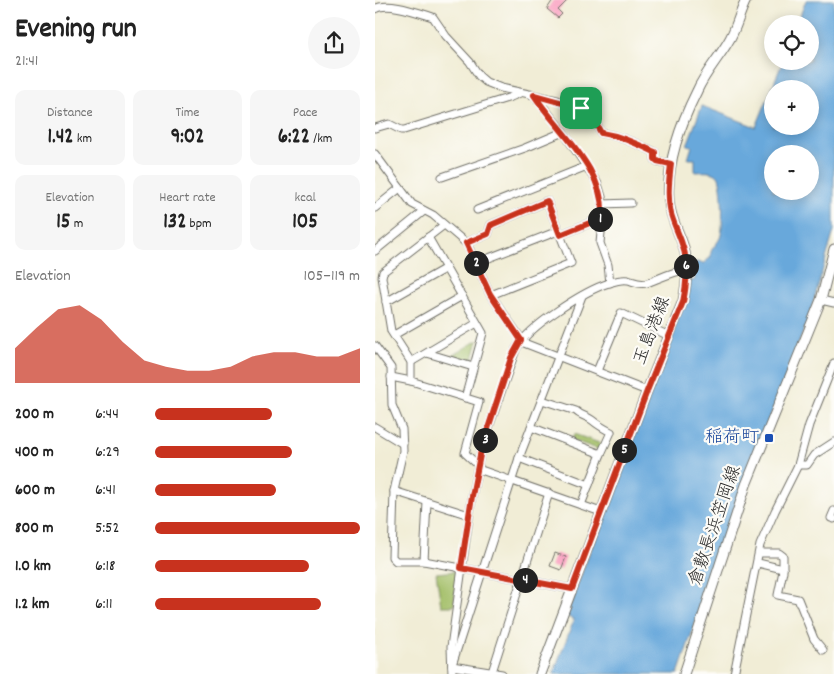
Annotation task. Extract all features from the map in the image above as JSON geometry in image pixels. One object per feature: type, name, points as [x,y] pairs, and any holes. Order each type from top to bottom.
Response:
[{"type":"main road","name":"玉島港線","points":[[540,674],[647,391],[683,302],[687,269],[683,245],[671,214],[669,201],[671,164],[685,118],[697,90],[728,42],[746,0]]},
{"type":"main road","name":"倉敷長浜笠岡線","points":[[684,674],[746,485],[821,300],[834,249]]},
{"type":"street","points":[[375,9],[384,6],[399,8],[433,17],[446,36],[470,62],[479,76],[494,86],[581,108],[596,124],[601,133],[618,136],[655,152],[655,159],[657,161],[671,164]]},
{"type":"street","points":[[375,128],[389,124],[404,130],[520,93]]},
{"type":"street","points":[[534,95],[563,132],[598,184],[602,204],[600,243],[608,265],[610,282]]},
{"type":"street","points":[[442,177],[525,148],[563,132]]},
{"type":"street","points":[[375,154],[412,204],[433,215],[466,243],[491,295],[524,343],[647,391]]},
{"type":"street","points":[[477,210],[587,166]]},
{"type":"street","points":[[375,208],[400,188]]},
{"type":"street","points":[[466,243],[488,234],[491,225],[547,201],[571,263],[491,295]]},
{"type":"street","points":[[602,204],[631,203]]},
{"type":"street","points":[[375,251],[424,211]]},
{"type":"street","points":[[476,263],[602,218]]},
{"type":"street","points":[[411,382],[411,362],[391,331],[382,277],[383,272],[444,225]]},
{"type":"street","points":[[428,237],[483,333],[465,398]]},
{"type":"street","points":[[386,302],[446,268]]},
{"type":"street","points":[[452,674],[451,647],[461,568],[481,450],[511,358],[521,340],[548,318],[582,296],[610,282],[626,280],[637,284],[645,284],[667,274],[687,269]]},
{"type":"street","points":[[394,335],[462,296]]},
{"type":"street","points":[[452,666],[511,480],[582,296]]},
{"type":"street","points":[[821,300],[834,303]]},
{"type":"street","points":[[597,372],[621,313],[669,336]]},
{"type":"street","points":[[411,362],[477,323]]},
{"type":"street","points":[[375,346],[391,368],[391,405],[402,429],[403,450],[395,491],[392,557],[396,561],[424,561],[572,589]]},
{"type":"street","points":[[427,353],[473,367]]},
{"type":"street","points":[[734,674],[761,545],[775,510],[798,465],[809,425],[834,363]]},
{"type":"street","points":[[391,377],[479,402],[465,453],[478,467],[601,512]]},
{"type":"street","points":[[826,384],[834,388]]},
{"type":"street","points":[[542,400],[576,411],[579,415],[591,419],[596,426],[611,432],[581,505]]},
{"type":"street","points":[[375,427],[403,444]]},
{"type":"street","points":[[531,427],[601,454]]},
{"type":"street","points":[[798,465],[807,465],[814,455],[834,442]]},
{"type":"street","points":[[519,458],[589,484]]},
{"type":"street","points":[[395,491],[469,515]]},
{"type":"street","points":[[492,672],[549,493]]},
{"type":"street","points":[[424,561],[427,502]]},
{"type":"street","points":[[834,512],[831,518],[834,519]]},
{"type":"street","points":[[759,553],[781,554],[784,560],[778,595],[798,599],[816,643],[823,650]]},
{"type":"street","points":[[757,564],[783,569]]},
{"type":"street","points":[[452,666],[502,674]]},
{"type":"green space","points":[[478,340],[472,363],[469,364],[448,358]]},
{"type":"green space","points":[[574,434],[602,444],[600,450],[572,440]]},
{"type":"green space","points":[[457,571],[454,606],[441,606],[436,573]]},
{"type":"water","points":[[806,0],[834,0],[834,231],[809,317],[733,512],[678,674],[553,674],[574,620],[566,616],[690,281],[695,280],[695,262],[704,263],[711,257],[711,252],[720,238],[722,206],[720,180],[713,173],[695,172],[695,159],[688,159],[692,146],[687,145],[702,106],[756,127],[764,107],[764,135],[819,135],[819,80],[775,80],[779,70],[819,70],[819,15],[800,15]]},
{"type":"building","points":[[553,0],[568,0],[558,10],[562,14],[558,18],[547,9]]},
{"type":"building","points":[[555,553],[566,557],[561,570],[550,566]]},
{"type":"place","name":"稲荷町","points":[[769,438]]},
{"type":"route","points":[[534,95],[581,108],[596,124],[601,133],[618,136],[655,152],[655,159],[657,161],[671,164],[669,201],[671,214],[683,245],[687,269],[686,288],[678,316],[647,391],[572,589],[461,568],[481,450],[511,358],[521,340],[490,294],[466,243],[488,234],[491,225],[547,201],[560,235],[602,218],[602,197],[598,184],[588,167],[534,95]]}]
